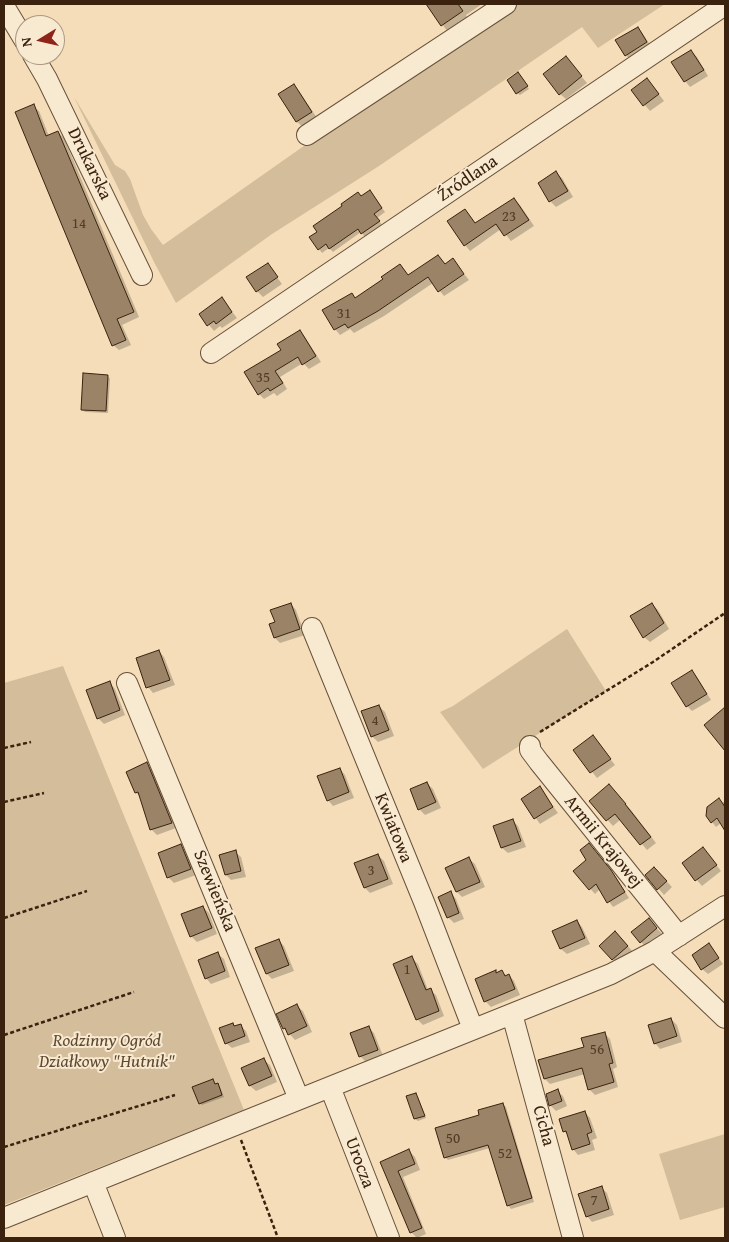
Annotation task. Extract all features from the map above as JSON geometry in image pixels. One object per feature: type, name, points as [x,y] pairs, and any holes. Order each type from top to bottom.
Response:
[{"type":"street","points":[[307,136],[506,4]]},
{"type":"street","name":"Źródlana","points":[[211,353],[725,5]]},
{"type":"street","points":[[4,6],[15,24]]},
{"type":"street","name":"Drukarska","points":[[39,65],[48,79],[142,275]]},
{"type":"street","name":"Kwiatowa","points":[[312,628],[473,1029]]},
{"type":"street","name":"Szewieńska","points":[[127,684],[300,1099]]},
{"type":"street","name":"Armii Krajowej","points":[[530,746],[539,762],[679,936]]},
{"type":"street","points":[[4,1218],[611,974],[655,951],[725,906]]},
{"type":"street","points":[[655,951],[725,1018]]},
{"type":"street","name":"Cicha","points":[[512,1014],[573,1238]]},
{"type":"street","name":"Urocza","points":[[330,1087],[389,1238]]},
{"type":"street","points":[[93,1182],[115,1238]]},
{"type":"path","points":[[530,746],[534,736],[653,662],[725,613]]},
{"type":"path","points":[[4,748],[32,742]]},
{"type":"path","points":[[4,802],[44,793]]},
{"type":"path","points":[[4,918],[87,891]]},
{"type":"path","points":[[4,1035],[134,992]]},
{"type":"path","points":[[4,1147],[175,1095]]},
{"type":"path","points":[[235,1125],[278,1238]]},
{"type":"green space","points":[[512,4],[665,4],[598,48],[582,27],[379,166],[272,234],[176,303],[155,264],[74,97],[115,165],[125,171],[130,179],[143,215],[163,245],[392,84]]},
{"type":"green space","points":[[567,629],[606,691],[483,769],[440,712],[453,706]]},
{"type":"green space","name":"Rodzinny Ogród Działkowy \"Hutnik\"","points":[[63,666],[244,1110],[4,1205],[4,683]]},
{"type":"green space","points":[[725,1134],[725,1207],[680,1220],[659,1154]]},
{"type":"building","points":[[426,4],[458,4],[463,11],[441,26]]},
{"type":"building","points":[[638,27],[647,42],[625,56],[615,40]]},
{"type":"building","points":[[691,50],[704,70],[684,82],[671,62]]},
{"type":"building","points":[[566,56],[582,76],[559,95],[543,74]]},
{"type":"building","points":[[518,72],[528,86],[516,94],[507,80]]},
{"type":"building","points":[[647,78],[659,94],[643,106],[631,90]]},
{"type":"building","points":[[294,84],[312,112],[296,122],[278,94]]},
{"type":"building","points":[[34,104],[46,136],[58,131],[134,312],[117,319],[126,340],[112,346],[15,112]]},
{"type":"building","points":[[556,171],[568,191],[549,202],[538,183]]},
{"type":"building","points":[[370,190],[382,208],[374,214],[380,221],[361,234],[358,229],[329,249],[326,244],[318,250],[309,237],[317,232],[313,226],[342,206],[341,204],[358,192],[361,196]]},
{"type":"building","points":[[514,198],[529,220],[504,236],[496,224],[464,246],[447,221],[465,209],[475,223]]},
{"type":"building","points":[[438,255],[445,264],[453,258],[464,274],[438,292],[428,277],[378,311],[348,328],[345,324],[334,330],[322,310],[352,293],[355,298],[383,279],[381,277],[400,264],[408,275]]},
{"type":"building","points":[[268,263],[278,277],[256,292],[246,277]]},
{"type":"building","points":[[222,297],[232,312],[216,324],[214,321],[207,326],[199,314]]},
{"type":"building","points":[[300,330],[316,356],[302,365],[298,357],[275,371],[283,383],[270,391],[268,388],[258,395],[244,372],[281,350],[277,344]]},
{"type":"building","points":[[83,373],[108,375],[106,411],[81,410]]},
{"type":"building","points":[[291,603],[300,629],[274,638],[269,624],[275,622],[270,610]]},
{"type":"building","points":[[652,603],[664,623],[643,638],[630,616]]},
{"type":"building","points":[[159,650],[170,680],[146,688],[136,658]]},
{"type":"building","points":[[692,670],[707,694],[686,707],[671,683]]},
{"type":"building","points":[[110,681],[120,710],[97,719],[86,690]]},
{"type":"building","points":[[379,705],[389,730],[371,737],[361,711]]},
{"type":"building","points":[[725,707],[725,751],[704,725]]},
{"type":"building","points":[[593,735],[611,759],[590,773],[573,750]]},
{"type":"building","points":[[147,762],[172,823],[150,830],[138,792],[135,793],[126,772]]},
{"type":"building","points":[[340,768],[349,792],[327,801],[317,776]]},
{"type":"building","points":[[427,782],[436,802],[418,810],[410,789]]},
{"type":"building","points":[[609,784],[651,837],[640,845],[615,814],[606,821],[589,801]]},
{"type":"building","points":[[540,786],[553,807],[534,819],[521,799]]},
{"type":"building","points":[[719,798],[725,807],[725,831],[717,818],[711,823],[706,816],[707,807]]},
{"type":"building","points":[[513,819],[521,841],[501,848],[493,826]]},
{"type":"building","points":[[589,843],[611,870],[625,892],[607,903],[596,884],[589,890],[573,871],[586,860],[580,850]]},
{"type":"building","points":[[181,844],[191,869],[167,878],[158,853]]},
{"type":"building","points":[[703,847],[717,865],[695,881],[682,863]]},
{"type":"building","points":[[236,850],[241,871],[225,875],[219,855]]},
{"type":"building","points":[[378,854],[388,879],[364,888],[354,863]]},
{"type":"building","points":[[469,857],[480,882],[456,892],[445,868]]},
{"type":"building","points":[[654,867],[667,881],[657,890],[645,875]]},
{"type":"building","points":[[451,891],[459,913],[447,918],[438,897]]},
{"type":"building","points":[[203,906],[212,928],[190,937],[181,914]]},
{"type":"building","points":[[649,918],[657,928],[640,943],[631,932]]},
{"type":"building","points":[[577,920],[585,938],[560,949],[552,931]]},
{"type":"building","points":[[615,931],[628,946],[612,960],[599,946]]},
{"type":"building","points":[[279,939],[289,965],[266,974],[255,948]]},
{"type":"building","points":[[709,943],[719,958],[701,970],[692,955]]},
{"type":"building","points":[[218,952],[225,971],[205,979],[198,960]]},
{"type":"building","points":[[412,956],[426,990],[431,988],[439,1011],[416,1020],[393,964]]},
{"type":"building","points":[[496,970],[496,973],[502,970],[505,976],[509,974],[515,989],[484,1002],[475,979]]},
{"type":"building","points":[[297,1004],[307,1026],[288,1035],[276,1014]]},
{"type":"building","points":[[671,1018],[677,1036],[654,1044],[648,1025]]},
{"type":"building","points":[[233,1023],[234,1026],[241,1024],[245,1036],[225,1044],[219,1028]]},
{"type":"building","points":[[369,1026],[378,1050],[359,1057],[350,1033]]},
{"type":"building","points":[[605,1032],[613,1063],[609,1064],[614,1082],[588,1090],[582,1068],[544,1079],[538,1060],[584,1047],[581,1038]]},
{"type":"building","points":[[264,1058],[272,1076],[249,1086],[241,1068]]},
{"type":"building","points":[[213,1079],[215,1084],[218,1083],[222,1095],[199,1104],[192,1087]]},
{"type":"building","points":[[558,1089],[562,1101],[549,1106],[546,1094]]},
{"type":"building","points":[[416,1093],[425,1116],[414,1119],[406,1096]]},
{"type":"building","points":[[503,1103],[532,1198],[507,1206],[488,1145],[444,1158],[435,1128],[479,1115],[478,1110]]},
{"type":"building","points":[[585,1111],[592,1132],[587,1134],[590,1144],[572,1150],[566,1131],[563,1132],[559,1119]]},
{"type":"building","points":[[409,1149],[415,1164],[398,1171],[422,1228],[410,1233],[380,1162]]},
{"type":"building","points":[[602,1186],[609,1209],[586,1217],[578,1194]]}]
